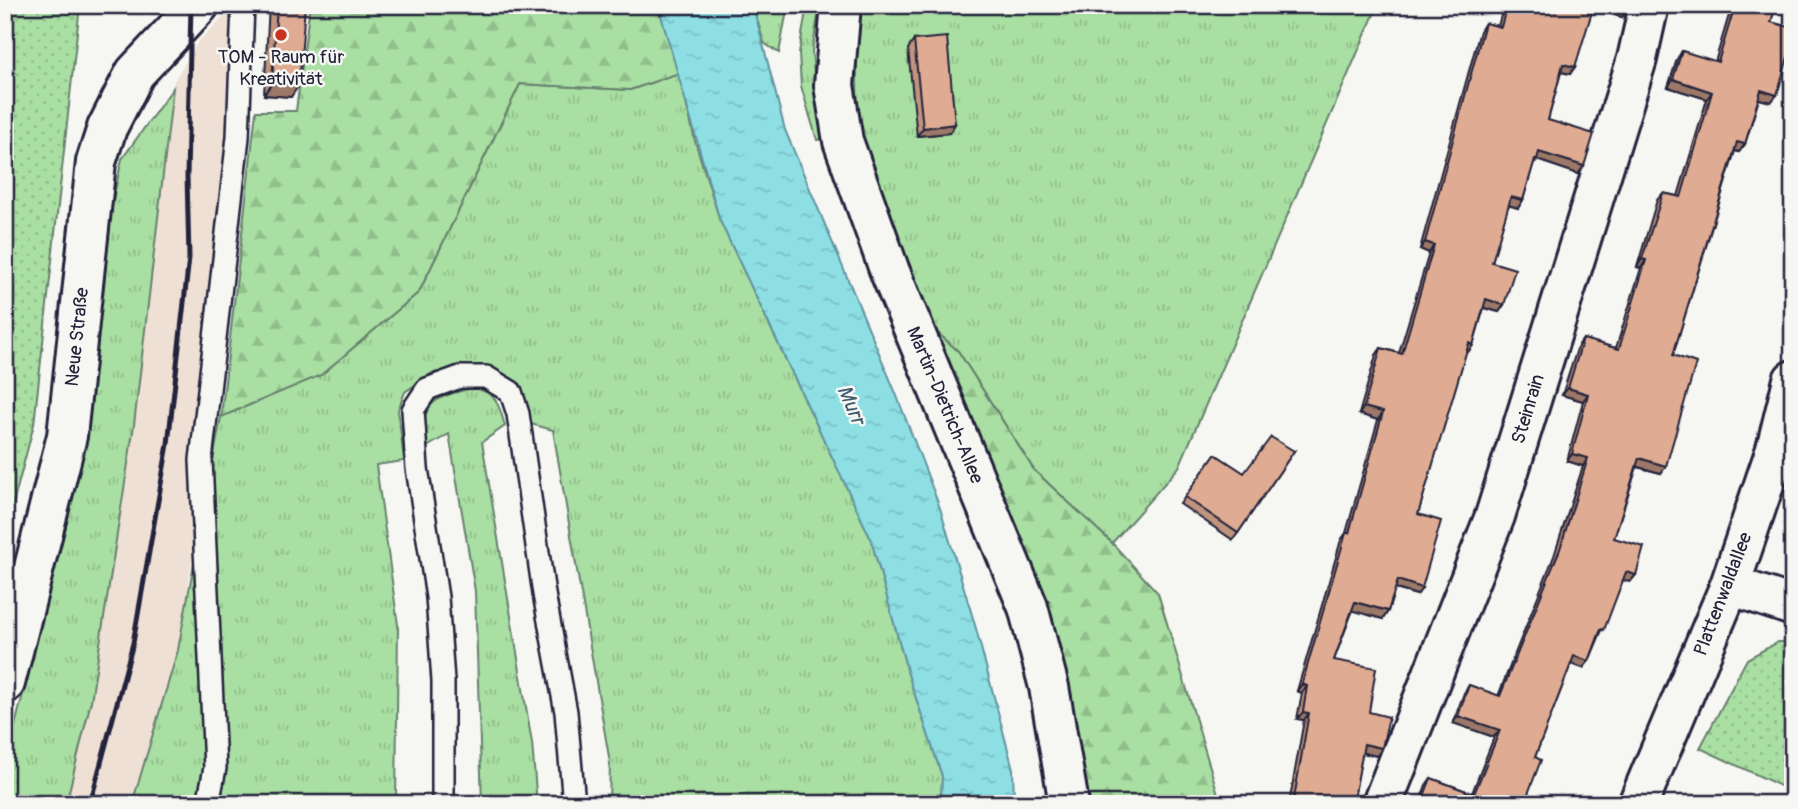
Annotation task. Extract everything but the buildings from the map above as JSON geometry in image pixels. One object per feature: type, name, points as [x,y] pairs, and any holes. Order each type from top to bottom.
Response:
[{"type":"street","name":"Martin-Dietrich-Allee","points":[[841,5],[834,85],[843,141],[890,272],[1028,607],[1049,687],[1069,804]]},
{"type":"street","name":"Steinrain","points":[[1382,804],[1495,516],[1637,59],[1649,5]]},
{"type":"street","name":"Neue Straße","points":[[5,683],[67,436],[96,162],[107,128],[135,73],[195,10]]},
{"type":"street","name":"Plattenwaldallee","points":[[1639,804],[1730,585],[1776,449],[1793,380]]},
{"type":"street","points":[[1730,585],[1793,606]]},
{"type":"lane","points":[[208,804],[215,768],[201,460],[238,137],[243,5]]},
{"type":"lane","points":[[443,804],[443,681],[437,597],[417,468],[413,410],[427,389],[460,377],[486,377],[511,392],[518,414],[544,594],[566,712],[574,804]]},
{"type":"shaded area","points":[[235,5],[223,336],[179,651],[132,804],[66,804],[91,701],[132,442],[174,81],[198,42]]},
{"type":"green space","points":[[5,5],[80,5],[34,424],[5,535]]},
{"type":"green space","points":[[310,5],[658,5],[679,73],[630,90],[520,84],[419,292],[321,375],[221,417],[256,111],[296,111]]},
{"type":"green space","points":[[753,5],[788,5],[779,53],[764,43]]},
{"type":"green space","points":[[807,5],[820,5],[812,51],[815,84],[826,138],[817,140],[801,86],[799,53]]},
{"type":"green space","points":[[860,5],[1378,5],[1179,467],[1112,543],[1034,470],[958,351],[932,328],[858,128],[856,29]]},
{"type":"green space","points":[[679,73],[695,141],[720,221],[871,539],[908,674],[942,776],[941,804],[609,804],[610,763],[553,430],[527,423],[520,392],[454,370],[432,373],[405,392],[398,410],[404,461],[376,465],[398,625],[396,804],[132,804],[178,650],[221,417],[321,375],[419,292],[520,84],[630,90]]},
{"type":"green space","points":[[173,88],[134,425],[91,701],[66,804],[5,804],[5,765],[75,489],[106,231],[122,159]]},
{"type":"green space","points":[[932,328],[958,351],[1034,470],[1112,543],[1158,593],[1221,804],[1087,804],[1078,740],[1060,671]]},
{"type":"green space","points":[[473,388],[492,396],[501,411],[505,426],[482,442],[532,743],[537,804],[482,804],[475,591],[449,434],[427,447],[425,420],[432,404],[448,395]]},
{"type":"green space","points":[[1778,642],[1793,642],[1793,804],[1785,804],[1787,789],[1700,748],[1747,659]]},
{"type":"water","name":"Murr","points":[[658,5],[753,5],[785,130],[895,391],[940,508],[975,625],[1013,769],[1014,804],[941,804],[942,776],[908,674],[871,539],[720,221]]},
{"type":"railway","points":[[90,804],[133,643],[168,444],[189,258],[187,176],[191,5]]},
{"type":"place","name":"TOM - Raum für Kreativität","points":[[281,35]]}]
